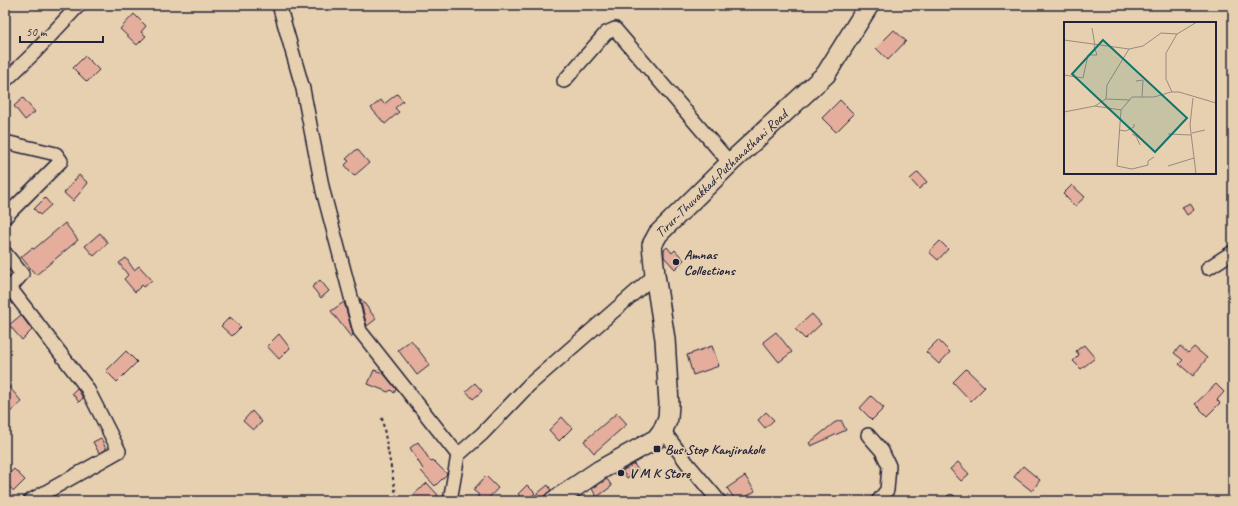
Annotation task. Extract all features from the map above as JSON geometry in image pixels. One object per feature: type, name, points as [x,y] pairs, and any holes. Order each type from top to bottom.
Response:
[{"type":"main road","name":"Tirur-Thuvakkad-Puthanathani Road","points":[[663,430],[668,418],[669,404],[665,339],[652,245],[658,234],[730,163],[826,74],[869,5]]},
{"type":"main road","points":[[554,501],[600,470],[656,439],[663,430]]},
{"type":"street","points":[[5,81],[34,53],[79,5]]},
{"type":"street","points":[[279,5],[303,89],[323,191],[360,331],[458,455]]},
{"type":"street","points":[[564,81],[606,34],[615,29],[730,163]]},
{"type":"street","points":[[5,142],[56,154],[61,160],[5,217]]},
{"type":"street","points":[[1208,268],[1233,252]]},
{"type":"street","points":[[5,254],[22,274],[10,288],[87,388],[119,451],[30,501]]},
{"type":"street","points":[[450,501],[458,455],[482,434],[529,385],[655,275]]},
{"type":"street","points":[[663,430],[719,501]]},
{"type":"street","points":[[868,435],[882,451],[889,466],[887,490],[878,501]]},
{"type":"path","points":[[382,418],[390,464],[399,501]]},
{"type":"building","points":[[134,14],[146,26],[141,32],[146,36],[137,45],[120,29]]},
{"type":"building","points":[[894,30],[906,41],[888,60],[876,48]]},
{"type":"building","points":[[85,56],[99,70],[87,82],[73,68]]},
{"type":"building","points":[[397,94],[403,101],[395,108],[399,112],[385,124],[371,108],[381,100],[384,104]]},
{"type":"building","points":[[23,98],[35,112],[25,120],[14,106]]},
{"type":"building","points":[[840,100],[854,114],[836,132],[822,118]]},
{"type":"building","points":[[357,149],[369,163],[354,176],[345,165],[349,161],[346,159]]},
{"type":"building","points":[[918,172],[927,182],[919,189],[910,179]]},
{"type":"building","points":[[79,175],[88,183],[73,201],[64,193]]},
{"type":"building","points":[[1072,185],[1085,197],[1075,206],[1063,194]]},
{"type":"building","points":[[45,198],[51,205],[40,215],[34,209]]},
{"type":"building","points":[[1190,203],[1194,210],[1187,215],[1182,207]]},
{"type":"building","points":[[65,223],[78,240],[36,275],[21,257],[32,248],[34,249]]},
{"type":"building","points":[[100,233],[108,243],[94,256],[85,246]]},
{"type":"building","points":[[940,241],[948,249],[938,260],[929,252]]},
{"type":"building","name":"Amnas Collections","points":[[667,247],[672,253],[675,250],[684,260],[675,269],[664,257],[664,250]]},
{"type":"building","points":[[126,258],[134,270],[139,266],[152,280],[144,287],[142,285],[135,292],[124,279],[128,275],[119,263]]},
{"type":"building","points":[[320,280],[329,291],[321,298],[312,287]]},
{"type":"building","points":[[360,299],[376,319],[367,326]]},
{"type":"building","points":[[344,302],[353,335],[351,337],[331,311]]},
{"type":"building","points":[[812,314],[821,324],[805,339],[795,329]]},
{"type":"building","points":[[21,315],[32,330],[22,340],[9,325]]},
{"type":"building","points":[[230,317],[241,327],[232,336],[221,326]]},
{"type":"building","points":[[776,332],[792,352],[779,362],[763,342]]},
{"type":"building","points":[[279,334],[290,348],[279,359],[267,346]]},
{"type":"building","points":[[411,340],[430,365],[417,375],[398,350]]},
{"type":"building","points":[[938,340],[950,352],[939,364],[926,352]]},
{"type":"building","points":[[1084,345],[1095,358],[1081,369],[1073,361],[1079,355],[1076,351]]},
{"type":"building","points":[[712,346],[719,366],[693,375],[687,355]]},
{"type":"building","points":[[1180,346],[1188,353],[1194,347],[1207,358],[1193,376],[1179,364],[1183,360],[1174,353]]},
{"type":"building","points":[[126,351],[137,362],[117,382],[106,371]]},
{"type":"building","points":[[966,369],[985,387],[971,401],[953,382]]},
{"type":"building","points":[[374,370],[383,373],[396,389],[394,393],[391,390],[388,392],[368,384]]},
{"type":"building","points":[[5,382],[22,402],[5,416]]},
{"type":"building","points":[[475,383],[482,391],[473,399],[466,391]]},
{"type":"building","points":[[1216,384],[1224,392],[1217,400],[1220,403],[1207,416],[1195,404]]},
{"type":"building","points":[[77,388],[83,398],[79,402],[72,393]]},
{"type":"building","points":[[871,396],[884,408],[872,420],[860,408]]},
{"type":"building","points":[[252,411],[262,422],[253,430],[243,421]]},
{"type":"building","points":[[766,412],[774,420],[765,428],[758,420]]},
{"type":"building","points":[[617,413],[627,424],[594,453],[584,441]]},
{"type":"building","points":[[562,417],[572,428],[559,441],[549,430]]},
{"type":"building","points":[[841,420],[846,430],[811,446],[809,443],[834,423]]},
{"type":"building","points":[[101,438],[106,449],[99,453],[93,442]]},
{"type":"building","points":[[418,442],[431,462],[433,460],[447,474],[435,486],[421,471],[423,469],[410,448]]},
{"type":"building","points":[[958,462],[969,474],[961,481],[950,469]]},
{"type":"building","points":[[634,464],[638,470],[627,478],[622,471]]},
{"type":"building","points":[[1023,466],[1040,480],[1032,491],[1014,477]]},
{"type":"building","points":[[14,469],[25,480],[14,491],[5,483],[5,478]]},
{"type":"building","points":[[486,476],[498,488],[486,501],[474,501],[479,495],[473,490]]},
{"type":"building","points":[[745,476],[755,491],[740,501],[736,501],[727,488]]},
{"type":"building","points":[[607,479],[612,486],[597,497],[592,489]]},
{"type":"building","points":[[427,483],[438,495],[431,501],[406,501]]},
{"type":"building","points":[[527,485],[535,493],[527,501],[525,501],[518,494]]},
{"type":"building","points":[[548,485],[551,490],[544,496],[543,501],[528,501]]},
{"type":"place","name":"Amnas Collections","points":[[676,262]]},
{"type":"place","name":"Bus Stop Kanjirakole","points":[[657,449]]},
{"type":"place","name":"V M K Store","points":[[621,473]]}]
